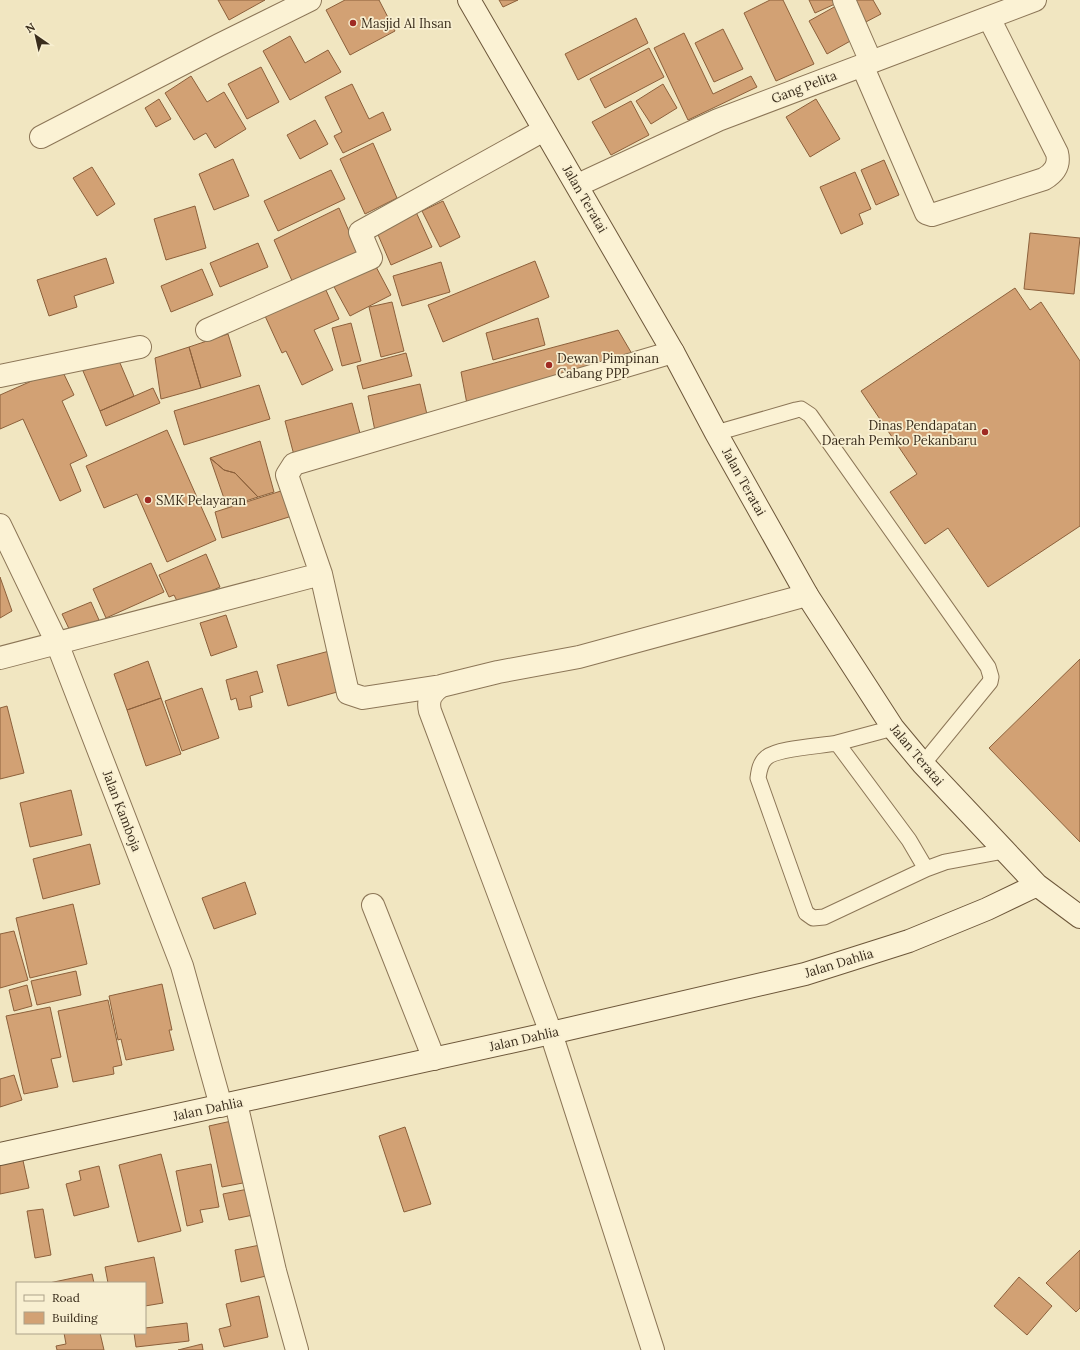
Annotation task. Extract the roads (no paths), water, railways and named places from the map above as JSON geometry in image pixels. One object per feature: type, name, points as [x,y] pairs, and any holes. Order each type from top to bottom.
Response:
[{"type":"street","points":[[41,137],[212,48],[310,0]]},
{"type":"street","name":"Jalan Teratai","points":[[469,0],[544,130],[578,185],[808,595],[893,728],[923,764],[1037,885],[1080,917]]},
{"type":"street","points":[[844,0],[866,63],[926,213],[932,215],[1044,179],[1051,174],[1056,167],[1058,160],[1057,153],[989,18]]},
{"type":"street","name":"Gang Pelita","points":[[578,185],[718,120],[1035,0]]},
{"type":"street","points":[[206,330],[371,258],[360,232],[544,130]]},
{"type":"street","points":[[0,376],[140,347]]},
{"type":"street","points":[[673,352],[294,464],[287,475],[321,574],[348,692],[363,698],[442,686],[498,672],[578,657],[808,595]]},
{"type":"street","name":"Jalan Kamboja","points":[[0,525],[57,643],[182,966],[228,1105],[297,1350]]},
{"type":"street","points":[[0,658],[321,574]]},
{"type":"street","points":[[442,686],[433,692],[428,703],[430,711],[551,1033],[653,1350]]},
{"type":"street","name":"Jalan Dahlia","points":[[0,1154],[551,1033],[805,974],[909,941],[987,909],[1037,885]]},
{"type":"street","points":[[373,905],[434,1059]]},
{"type":"lane","points":[[716,433],[801,409],[810,415],[988,667],[991,677],[990,682],[923,764]]},
{"type":"lane","points":[[893,728],[837,744],[776,752],[766,758],[760,767],[758,778],[806,913],[813,918],[824,917],[926,869],[945,862],[1004,851]]},
{"type":"lane","points":[[837,744],[909,840],[926,869]]},
{"type":"place","name":"Masjid Al Ihsan","points":[[353,23]]},
{"type":"place","name":"Dewan Pimpinan Cabang PPP","points":[[549,365]]},
{"type":"place","name":"Dinas Pendapatan Daerah Pemko Pekanbaru","points":[[985,432]]},
{"type":"place","name":"SMK Pelayaran","points":[[148,500]]}]
